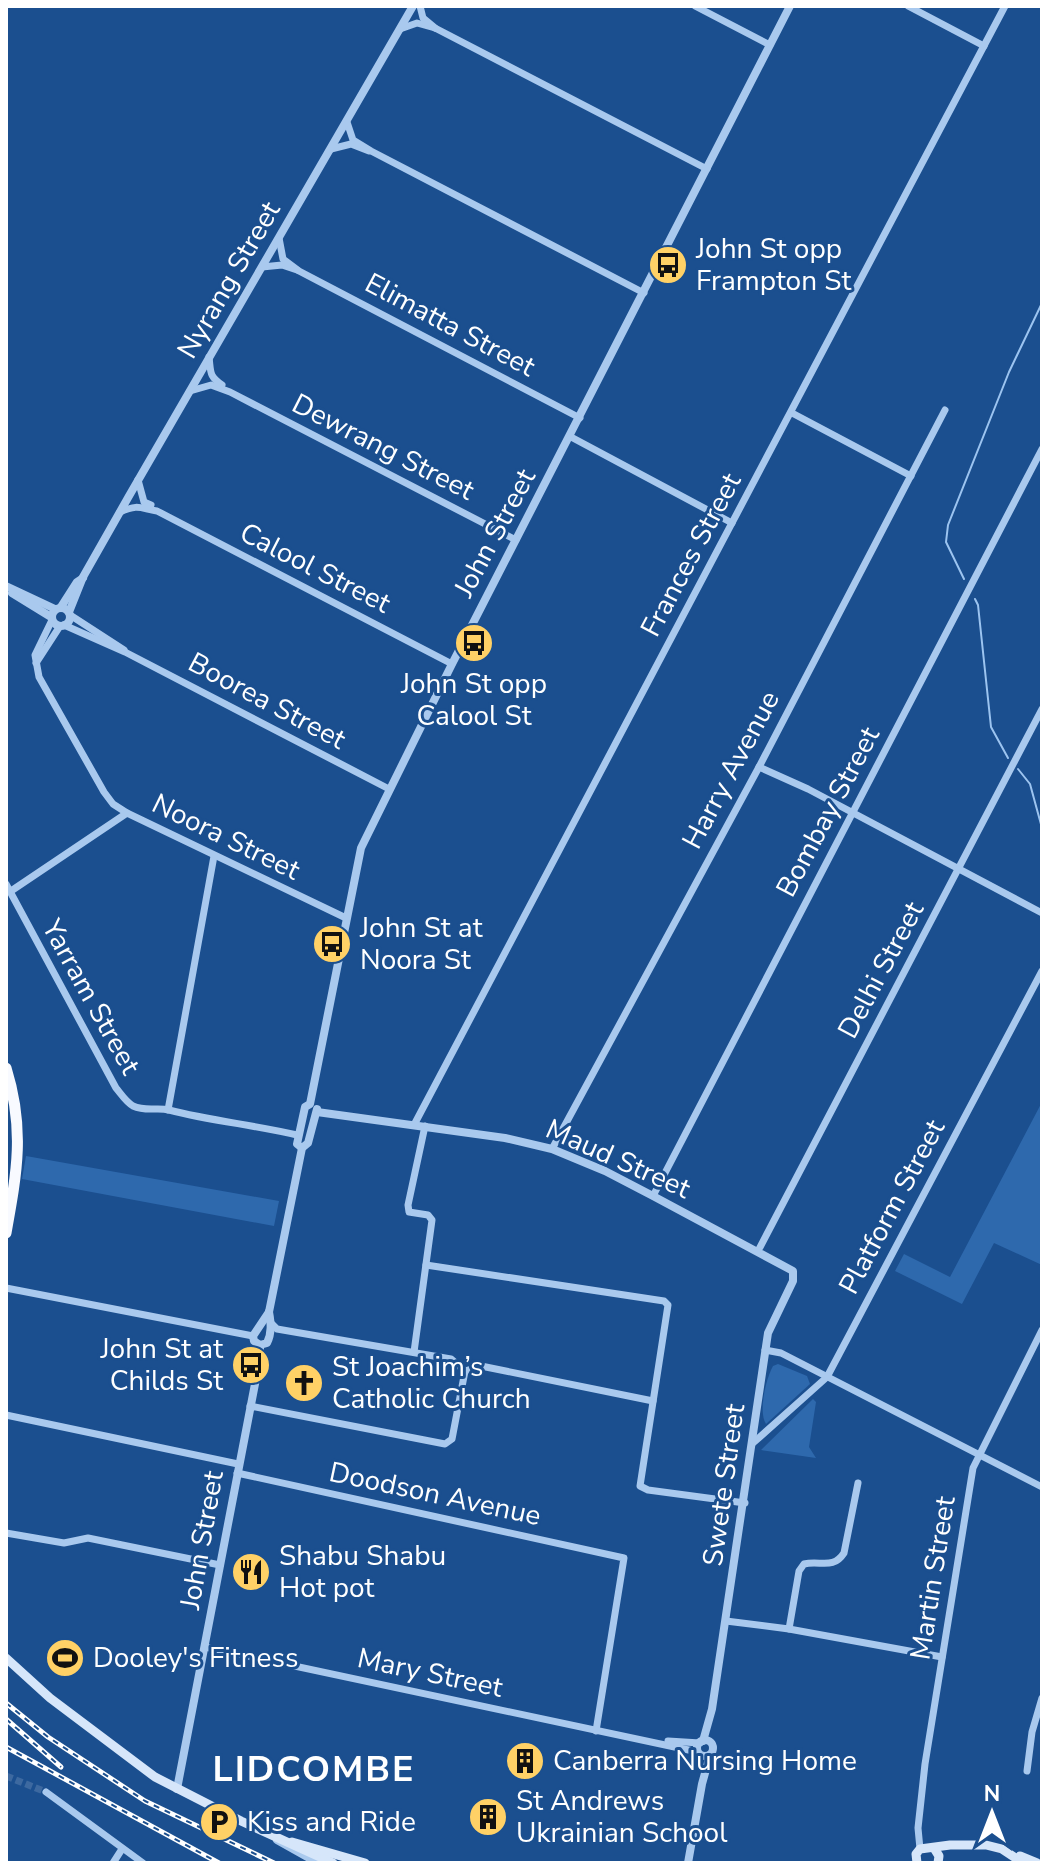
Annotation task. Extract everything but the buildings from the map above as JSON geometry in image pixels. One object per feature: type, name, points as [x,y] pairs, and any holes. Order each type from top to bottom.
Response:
[{"type":"highway","points":[[6,1068],[17,1116],[19,1161],[6,1233]]},
{"type":"main road","points":[[6,1658],[50,1698],[155,1777],[333,1863]]},
{"type":"main road","points":[[274,1837],[365,1863]]},
{"type":"main road","points":[[288,1841],[348,1863]]},
{"type":"main road","points":[[904,1863],[927,1846],[934,1848],[942,1845],[979,1845],[1002,1849],[1037,1863]]},
{"type":"main road","points":[[934,1848],[939,1856],[938,1863]]},
{"type":"main road","points":[[1002,1849],[1023,1863]]},
{"type":"street","name":"Nyrang Street","points":[[127,813],[113,804],[104,792],[39,677],[36,663],[77,582],[83,577],[413,6]]},
{"type":"street","points":[[420,6],[423,18],[435,28]]},
{"type":"street","points":[[695,6],[770,45]]},
{"type":"street","name":"John Street","points":[[313,1108],[361,848],[452,664],[790,6]]},
{"type":"street","points":[[908,6],[984,46]]},
{"type":"street","name":"Frances Street","points":[[414,1125],[1005,6]]},
{"type":"street","points":[[400,29],[417,23],[435,28],[707,169]]},
{"type":"street","points":[[347,122],[353,140],[371,151],[644,293]]},
{"type":"street","points":[[331,149],[351,144],[371,151]]},
{"type":"street","points":[[279,238],[283,259],[299,271]]},
{"type":"street","name":"Elimatta Street","points":[[262,267],[282,265],[299,271],[580,418]]},
{"type":"street","name":"Dewrang Street","points":[[209,357],[213,380],[230,392]]},
{"type":"street","name":"Dewrang Street","points":[[190,391],[211,385],[230,392],[516,540]]},
{"type":"street","name":"Harry Avenue","points":[[552,1149],[759,767],[945,410]]},
{"type":"street","points":[[792,413],[911,476]]},
{"type":"street","points":[[571,437],[732,523]]},
{"type":"street","name":"Bombay Street","points":[[653,1196],[1042,449]]},
{"type":"street","points":[[138,480],[144,502],[157,511]]},
{"type":"street","name":"Calool Street","points":[[120,512],[135,506],[157,511],[452,664]]},
{"type":"street","name":"Boorea Street","points":[[8,587],[116,643],[125,652],[389,789]]},
{"type":"street","name":"Delhi Street","points":[[758,1251],[1042,709]]},
{"type":"street","points":[[759,767],[1042,913]]},
{"type":"street","name":"Noora Street","points":[[9,887],[127,813],[346,918]]},
{"type":"street","points":[[168,1110],[214,856]]},
{"type":"street","name":"Yarram Street","points":[[9,887],[19,912],[116,1088],[133,1105],[297,1135]]},
{"type":"street","name":"Platform Street","points":[[753,1443],[827,1377],[1042,971]]},
{"type":"street","points":[[269,1312],[272,1324],[269,1337],[267,1343],[260,1345],[255,1343],[256,1333],[269,1312],[302,1148],[308,1143],[313,1108],[305,1107],[297,1135],[297,1144],[302,1148]]},
{"type":"street","name":"Maud Street","points":[[313,1108],[522,1141],[552,1149],[605,1171],[793,1271]]},
{"type":"street","points":[[414,1352],[431,1217],[411,1213],[408,1208],[425,1126]]},
{"type":"street","points":[[426,1265],[664,1301],[668,1305],[640,1486],[648,1490],[745,1503]]},
{"type":"street","name":"Swete Street","points":[[690,1863],[704,1748],[745,1503],[765,1350],[768,1333],[793,1281],[793,1271]]},
{"type":"street","points":[[6,1288],[256,1333],[265,1331],[269,1337]]},
{"type":"street","points":[[272,1324],[277,1329],[451,1359],[465,1371]]},
{"type":"street","name":"Martin Street","points":[[917,1856],[925,1764],[973,1468],[1042,1330]]},
{"type":"street","name":"John Street","points":[[177,1789],[260,1345]]},
{"type":"street","points":[[765,1350],[781,1353],[1042,1487]]},
{"type":"street","points":[[465,1371],[481,1366],[653,1401]]},
{"type":"street","points":[[250,1406],[445,1444],[452,1439],[465,1371]]},
{"type":"street","name":"Doodson Avenue","points":[[6,1415],[624,1558],[596,1731]]},
{"type":"street","points":[[789,1629],[799,1571],[804,1564],[830,1565],[839,1561],[844,1553],[858,1483]]},
{"type":"street","points":[[6,1533],[64,1543],[88,1538],[220,1565]]},
{"type":"street","points":[[726,1621],[789,1629],[942,1657]]},
{"type":"street","name":"Mary Street","points":[[205,1647],[596,1731],[704,1748]]},
{"type":"street","points":[[1027,1771],[1032,1732],[1042,1698]]},
{"type":"street","points":[[46,1792],[143,1863]]},
{"type":"street","points":[[274,1837],[294,1852],[318,1863]]},
{"type":"street","points":[[113,1863],[122,1849]]},
{"type":"shaded area","points":[[1042,1102],[1042,1265],[994,1243],[962,1304],[895,1271],[904,1254],[950,1277]]},
{"type":"shaded area","points":[[26,1156],[279,1201],[274,1226],[22,1179]]},
{"type":"shaded area","points":[[778,1364],[807,1376],[810,1384],[766,1424],[764,1395],[770,1371]]},
{"type":"shaded area","points":[[813,1399],[816,1402],[809,1447],[816,1458],[761,1450]]},
{"type":"waterway","points":[[964,579],[946,542],[948,525],[1009,372],[1042,303]]},
{"type":"waterway","points":[[975,599],[991,727],[1008,758]]},
{"type":"waterway","points":[[1018,769],[1030,784],[1042,828]]},
{"type":"tunnel","points":[[6,1776],[46,1792]]},
{"type":"railway","points":[[6,1703],[48,1737],[145,1801],[274,1863]]},
{"type":"railway","points":[[6,1719],[61,1767]]},
{"type":"railway","points":[[6,1747],[219,1863]]},
{"type":"place","name":"John St opp Frampton St","points":[[668,265]]},
{"type":"place","name":"John St opp Calool St","points":[[474,643]]},
{"type":"place","name":"John St at Noora St","points":[[332,944]]},
{"type":"place","name":"John St at Childs St","points":[[251,1365]]},
{"type":"place","name":"St Joachim’s Catholic Church","points":[[304,1383]]},
{"type":"place","name":"Shabu Shabu Hot pot","points":[[251,1572]]},
{"type":"place","name":"Dooley's Fitness","points":[[65,1658]]},
{"type":"place","name":"Canberra Nursing Home","points":[[525,1761]]},
{"type":"place","name":"St Andrews Ukrainian School","points":[[488,1817]]},
{"type":"place","name":"Kiss and Ride","points":[[219,1822]]},
{"type":"district","name":"LIDCOMBE","points":[[314,1769]]}]
